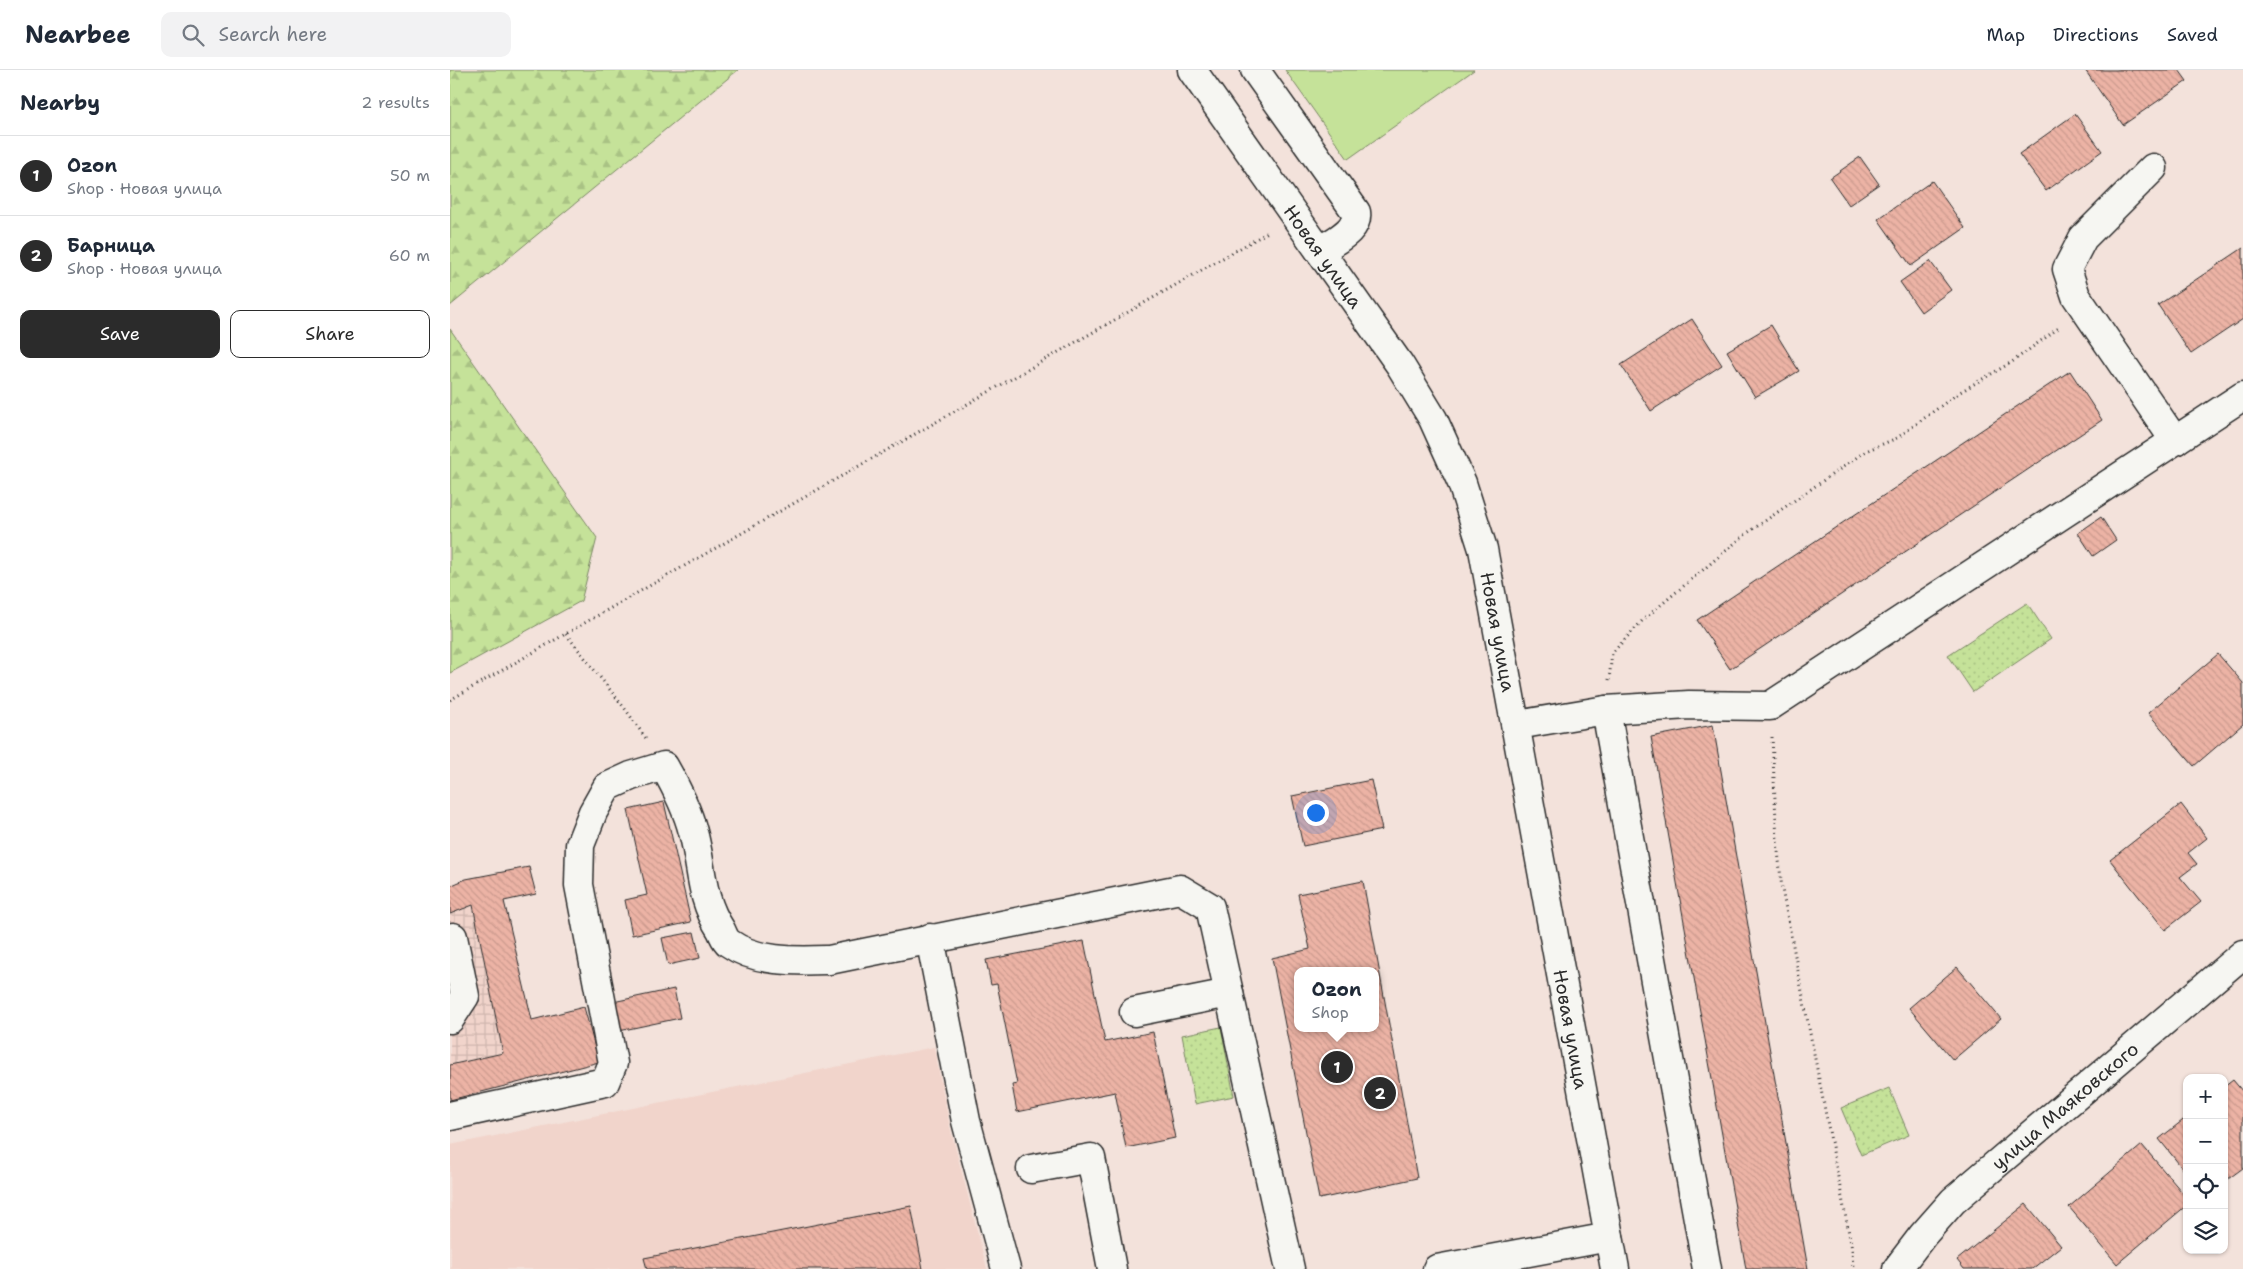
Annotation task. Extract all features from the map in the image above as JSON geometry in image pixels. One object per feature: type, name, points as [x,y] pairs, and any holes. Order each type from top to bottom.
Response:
[{"type":"street","name":"Новая улица","points":[[1192,70],[1405,373],[1433,419],[1462,483],[1483,549],[1615,1269]]},
{"type":"street","points":[[1255,70],[1356,212],[1357,220],[1353,227],[1320,251]]},
{"type":"street","points":[[2153,168],[2083,238],[2067,269],[2076,296],[2176,441]]},
{"type":"street","points":[[1516,725],[1606,710],[1689,705],[1770,706],[2243,396]]},
{"type":"street","points":[[1606,710],[1707,1269]]},
{"type":"street","points":[[450,1116],[605,1082],[613,1063],[579,885],[580,845],[593,812],[608,787],[631,776],[664,766],[683,801],[694,833],[701,884],[713,919],[728,942],[757,955],[786,961],[821,960],[1180,889],[1210,908],[1290,1269]]},
{"type":"street","points":[[450,1019],[465,996],[453,937]]},
{"type":"street","points":[[930,938],[966,1121],[1006,1269]]},
{"type":"street","name":"улица Маяковского","points":[[1897,1269],[1923,1235],[1953,1201],[2243,954]]},
{"type":"street","points":[[1134,1012],[1229,993]]},
{"type":"street","points":[[1031,1169],[1091,1158],[1112,1269]]},
{"type":"street","points":[[1437,1269],[1610,1237]]},
{"type":"path","points":[[450,700],[1295,217]]},
{"type":"path","points":[[1606,710],[1612,653],[1651,613],[1746,534],[1866,451],[1897,438],[1960,392],[2012,362],[2085,309]]},
{"type":"path","points":[[566,634],[626,710],[664,766]]},
{"type":"path","points":[[1770,706],[1777,841],[1782,889],[1852,1249],[1853,1269]]},
{"type":"shaded area","points":[[473,905],[503,1053],[450,1065],[450,914]]},
{"type":"shaded area","points":[[934,1047],[950,1127],[987,1269],[451,1269],[450,1145]]},
{"type":"green space","points":[[450,70],[738,70],[450,306]]},
{"type":"green space","points":[[1285,70],[1474,70],[1348,159]]},
{"type":"green space","points":[[450,329],[597,538],[581,601],[450,673]]},
{"type":"green space","points":[[2027,603],[2051,639],[1973,692],[1948,655]]},
{"type":"green space","points":[[1221,1027],[1234,1096],[1195,1104],[1182,1035]]},
{"type":"green space","points":[[1889,1088],[1909,1135],[1861,1155],[1841,1108]]},
{"type":"building","points":[[2085,70],[2179,70],[2187,81],[2123,125]]},
{"type":"building","points":[[2075,114],[2102,151],[2046,191],[2019,154]]},
{"type":"building","points":[[1860,157],[1879,184],[1849,205],[1830,178]]},
{"type":"building","points":[[1932,181],[1965,228],[1911,266],[1878,219]]},
{"type":"building","points":[[2243,248],[2243,319],[2191,354],[2158,305]]},
{"type":"building","points":[[1930,261],[1951,290],[1921,312],[1900,282]]},
{"type":"building","points":[[1692,319],[1722,365],[1651,411],[1621,365]]},
{"type":"building","points":[[1771,325],[1799,371],[1755,397],[1727,351]]},
{"type":"building","points":[[2070,371],[2102,420],[1730,669],[1697,620]]},
{"type":"building","points":[[2101,517],[2116,540],[2093,556],[2078,533]]},
{"type":"building","points":[[2218,654],[2243,683],[2243,724],[2194,766],[2148,713]]},
{"type":"building","points":[[1713,725],[1808,1269],[1746,1269],[1651,737]]},
{"type":"building","points":[[1371,780],[1382,830],[1303,846],[1292,796]]},
{"type":"building","points":[[664,802],[691,922],[632,935],[625,900],[647,895],[628,810]]},
{"type":"building","points":[[2181,804],[2207,838],[2188,853],[2197,864],[2180,877],[2201,902],[2165,930],[2110,860]]},
{"type":"building","points":[[529,867],[536,894],[504,901],[532,1020],[584,1007],[599,1062],[450,1100],[450,1065],[503,1053],[473,905],[450,914],[450,886],[466,879]]},
{"type":"building","points":[[1363,881],[1379,967],[1294,967],[1294,1032],[1379,1032],[1379,969],[1417,1178],[1319,1199],[1272,958],[1310,949],[1298,894]]},
{"type":"building","points":[[694,932],[700,958],[668,965],[662,938]]},
{"type":"building","points":[[1084,941],[1105,1042],[1153,1032],[1175,1138],[1126,1148],[1115,1092],[1017,1112],[1012,1085],[1017,1084],[997,984],[991,985],[986,960]]},
{"type":"building","points":[[1957,967],[2001,1019],[1953,1060],[1909,1008]]},
{"type":"building","points":[[674,989],[680,1018],[619,1031],[613,1002]]},
{"type":"building","points":[[2233,1080],[2243,1092],[2243,1168],[2228,1179],[2228,1119],[2228,1084]]},
{"type":"building","points":[[2183,1120],[2183,1169],[2159,1139]]},
{"type":"building","points":[[2142,1145],[2183,1193],[2183,1208],[2117,1264],[2069,1207]]},
{"type":"building","points":[[2026,1204],[2061,1246],[2032,1269],[1964,1269],[1957,1260]]},
{"type":"building","points":[[911,1206],[923,1269],[647,1269],[644,1258]]},
{"type":"place","name":"Ozon","points":[[1337,1067]]},
{"type":"place","name":"Барница","points":[[1380,1093]]}]
